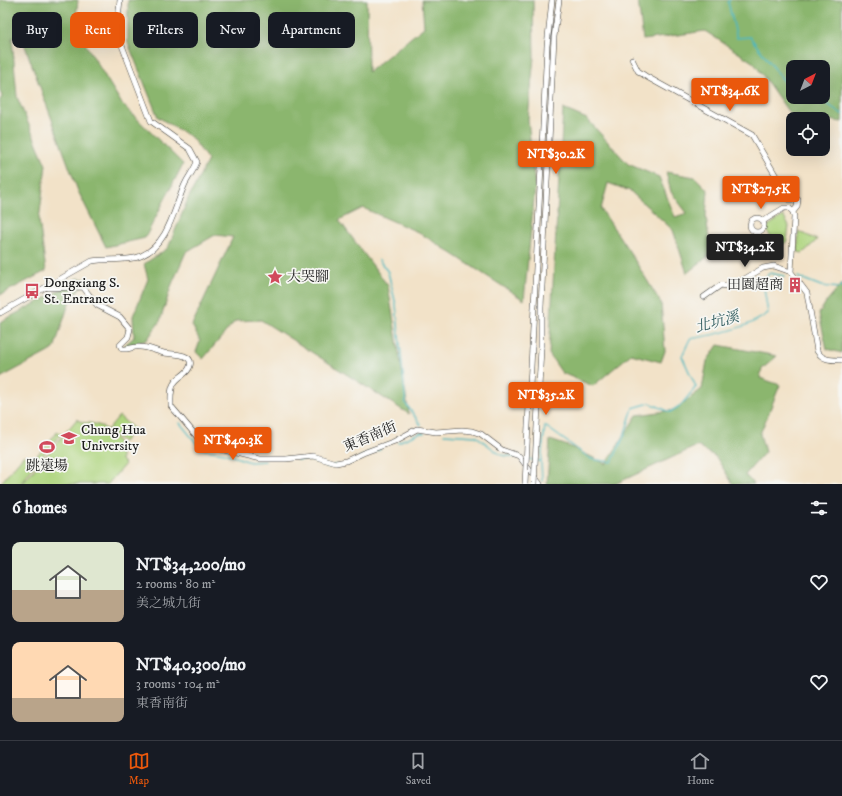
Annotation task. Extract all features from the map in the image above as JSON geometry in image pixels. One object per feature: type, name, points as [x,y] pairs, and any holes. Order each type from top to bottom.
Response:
[{"type":"street","points":[[0,313],[48,288],[92,261],[102,259],[131,258],[141,256],[151,250],[169,228],[185,184],[197,162],[186,145],[151,121],[118,35],[117,28],[120,0]]},
{"type":"street","points":[[525,484],[547,46],[552,0]]},
{"type":"street","points":[[534,484],[554,44],[559,0]]},
{"type":"street","points":[[632,59],[638,71],[647,78],[752,135],[790,200],[789,208]]},
{"type":"street","points":[[790,200],[798,200],[797,207],[793,212],[791,272]]},
{"type":"street","points":[[763,221],[784,208],[789,208]]},
{"type":"street","points":[[789,208],[793,212]]},
{"type":"street","points":[[704,297],[722,286],[731,286],[763,268],[774,266],[791,272],[807,293],[819,354],[826,359],[842,360]]},
{"type":"street","name":"東香南街","points":[[48,288],[83,287],[97,305],[120,317],[130,329],[128,337],[120,345],[122,349],[137,346],[147,347],[164,353],[175,353],[187,358],[190,362],[190,366],[188,371],[174,384],[171,406],[198,439],[211,448],[225,450],[250,458],[286,459],[313,456],[336,463],[346,461],[363,453],[395,442],[417,429],[436,432],[462,430],[481,434],[502,450],[519,456],[540,484]]},
{"type":"green space","points":[[0,0],[78,0],[77,12],[70,12],[70,48],[88,48],[122,104],[183,164],[145,238],[106,247],[78,191],[26,48],[62,48],[62,12],[12,12],[12,48],[17,97],[46,165],[39,220],[46,271],[0,295],[0,100],[2,97],[0,90]]},
{"type":"green space","points":[[128,0],[367,0],[368,72],[424,27],[422,0],[533,0],[534,57],[528,119],[535,188],[524,300],[420,233],[363,208],[339,220],[388,286],[409,414],[261,320],[235,321],[203,359],[196,352],[200,341],[192,325],[233,237],[215,235],[186,252],[172,284],[160,321],[147,340],[123,347],[134,337],[133,316],[148,279],[144,264],[168,248],[188,199],[208,160],[192,138],[158,117],[128,43]]},
{"type":"green space","points":[[638,0],[842,0],[842,122],[830,120],[830,112],[789,112],[754,63],[705,31],[643,40]]},
{"type":"green space","points":[[563,109],[587,119],[628,164],[659,177],[675,217],[687,213],[671,192],[666,172],[695,177],[708,190],[706,216],[711,254],[687,273],[673,230],[630,191],[608,183],[601,209],[661,303],[665,351],[661,362],[631,354],[593,386],[562,373],[549,354]]},
{"type":"green space","points":[[783,216],[789,226],[787,241],[778,248],[765,228]]},
{"type":"green space","points":[[798,231],[817,240],[803,253],[798,252]]},
{"type":"green space","points":[[77,278],[86,279],[69,303],[54,349],[0,378],[0,322],[57,292]]},
{"type":"green space","points":[[842,283],[842,353],[827,349],[819,314],[826,302]]},
{"type":"green space","points":[[718,345],[777,356],[762,369],[760,378],[780,385],[760,434],[765,452],[745,475],[754,484],[733,484],[716,457],[697,446],[615,484],[547,484],[550,440],[571,447],[606,464],[637,415],[674,410],[702,389],[707,361]]},
{"type":"green space","points":[[119,416],[134,429],[123,442],[108,429]]},
{"type":"green space","points":[[77,419],[79,421],[101,426],[111,433],[118,442],[121,460],[125,464],[108,484],[22,484]]},
{"type":"green space","name":"跳遠場","points":[[58,431],[61,434],[36,463],[33,460]]},
{"type":"green space","points":[[24,455],[35,465],[20,484],[0,484]]},
{"type":"waterway","name":"北坑溪","points":[[730,0],[728,2],[737,38],[750,37],[786,82]]},
{"type":"waterway","name":"北坑溪","points":[[827,104],[842,114]]},
{"type":"waterway","points":[[379,260],[388,272],[396,305],[406,404],[421,425]]},
{"type":"waterway","name":"北坑溪","points":[[542,481],[541,461],[545,426],[591,459],[612,462],[624,436],[633,408],[650,403],[670,412],[681,405],[696,387],[682,356],[690,339],[741,327],[768,313],[763,282],[769,273],[784,276]]},
{"type":"waterway","name":"北坑溪","points":[[798,277],[821,286],[839,288],[842,285]]},
{"type":"waterway","points":[[180,423],[201,449],[224,453],[250,462],[265,461]]},
{"type":"waterway","points":[[398,442],[419,433],[424,433]]},
{"type":"waterway","points":[[444,434],[476,436],[501,455],[515,457]]},
{"type":"waterway","points":[[359,458],[380,449]]},
{"type":"waterway","points":[[528,459],[540,461]]},
{"type":"waterway","points":[[297,460],[310,460],[329,467],[336,465]]},
{"type":"place","name":"大哭腳","points":[[275,277]]},
{"type":"place","name":"田園超商","points":[[795,285]]},
{"type":"place","name":"Dongxiang S. St. Entrance","points":[[32,291]]},
{"type":"place","name":"Chung Hua University","points":[[69,438]]},
{"type":"place","name":"跳遠場","points":[[47,447]]}]
